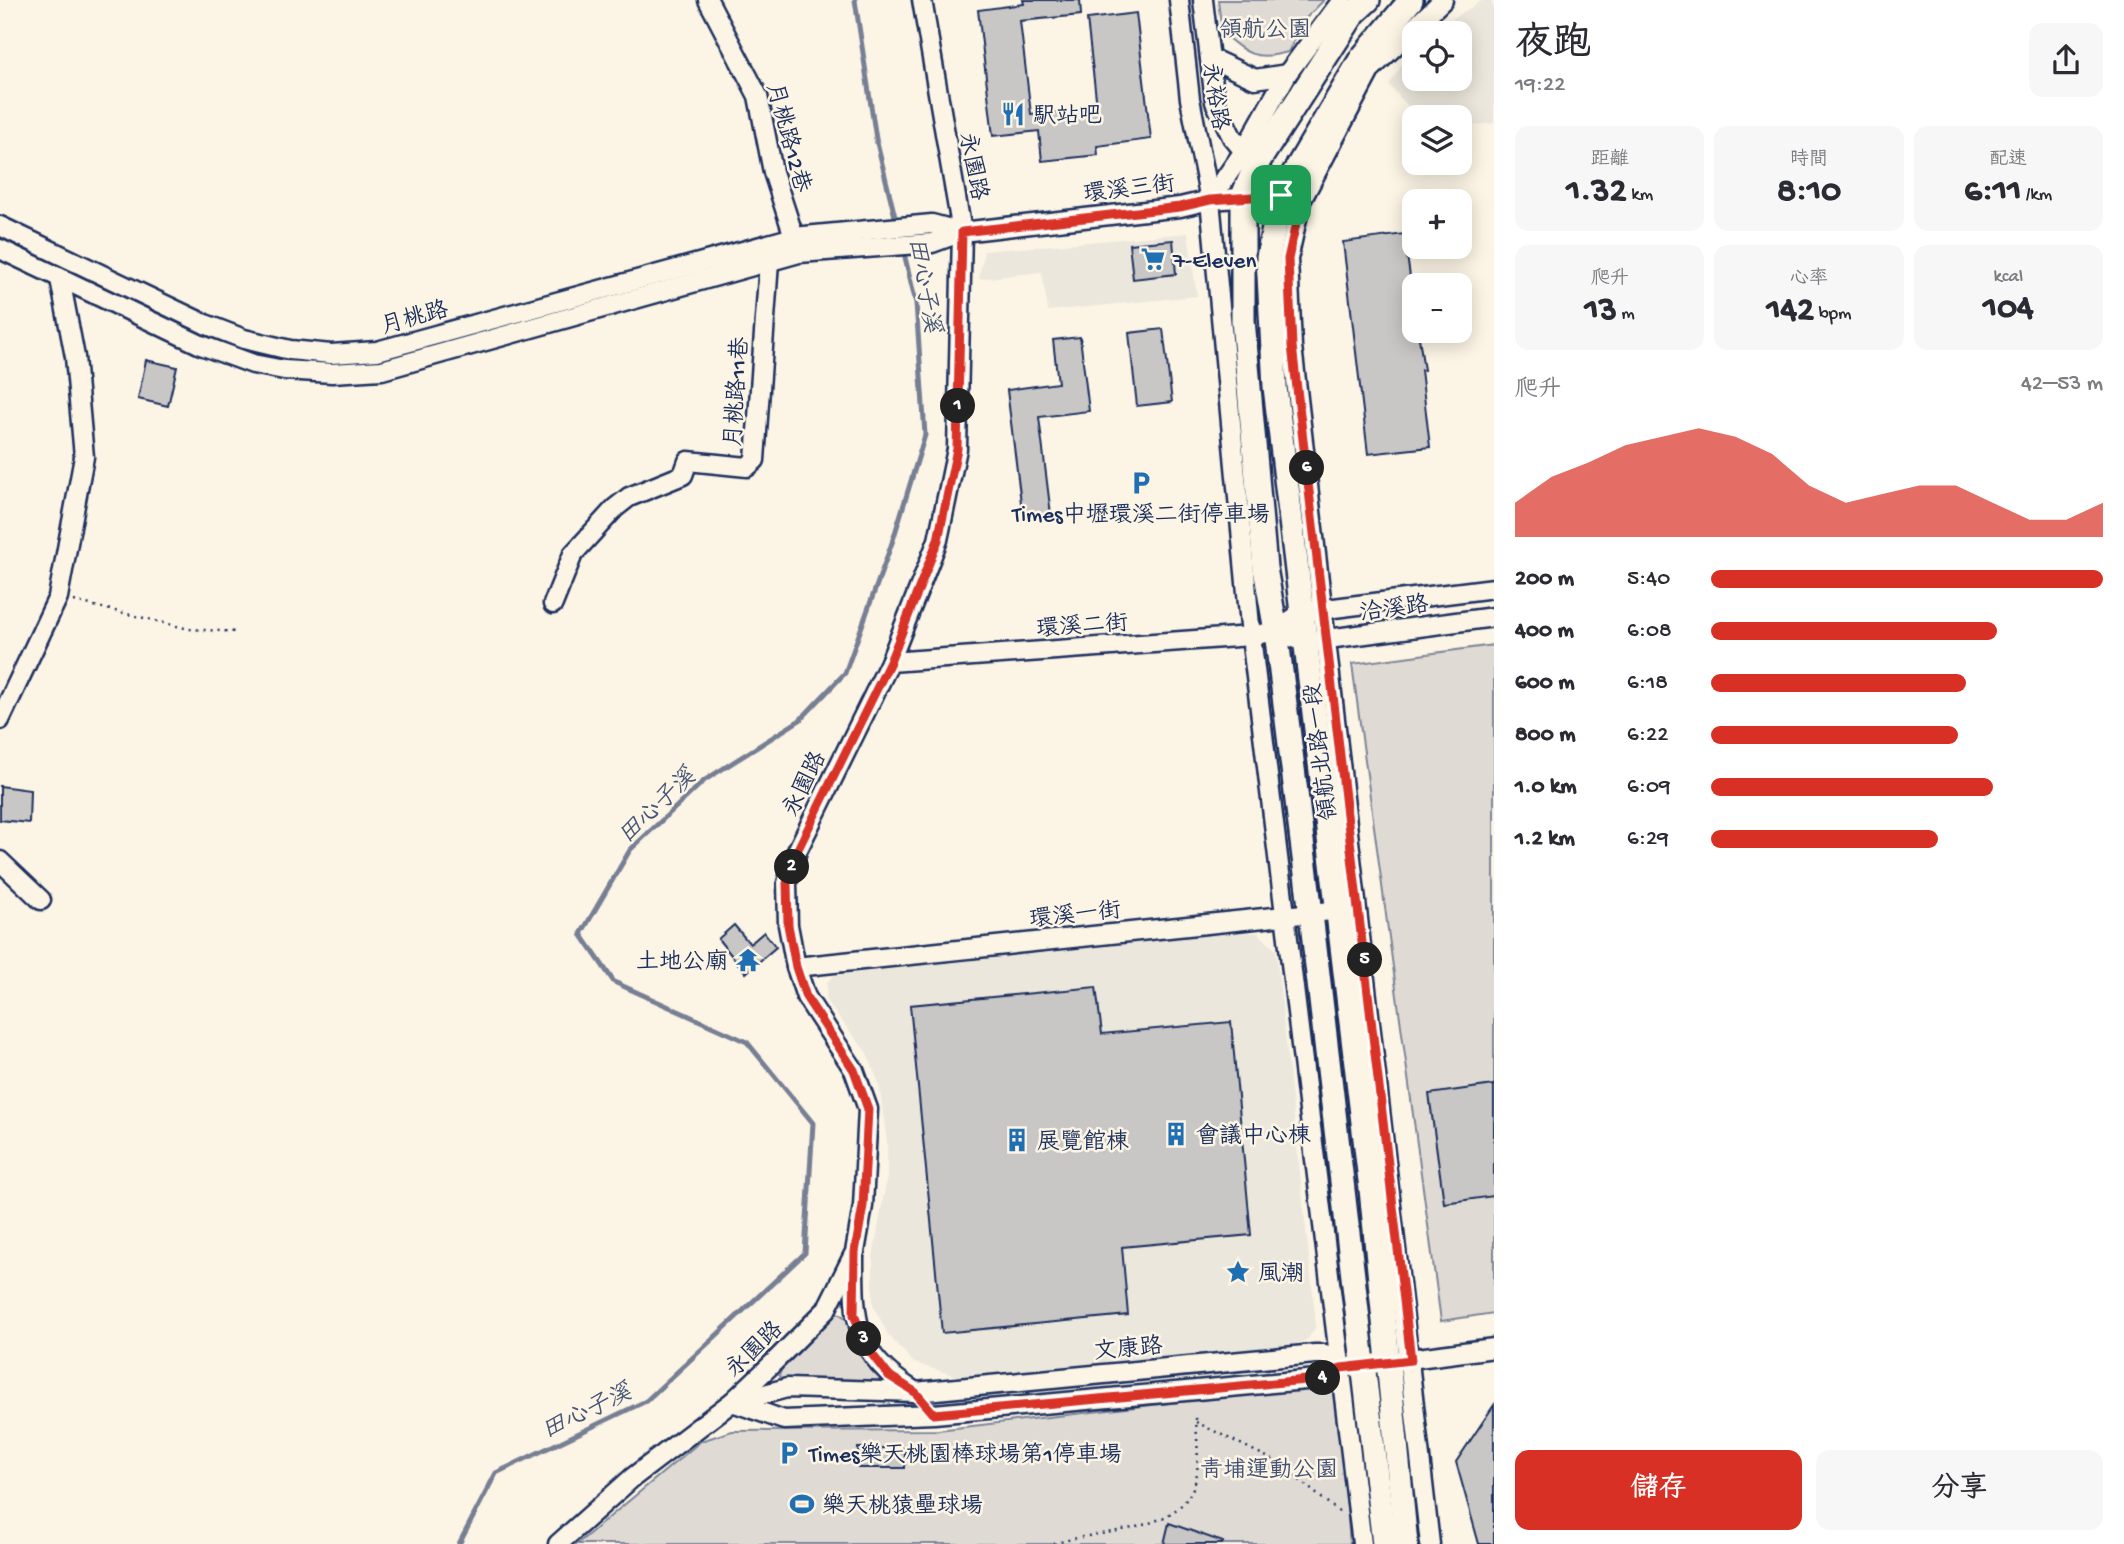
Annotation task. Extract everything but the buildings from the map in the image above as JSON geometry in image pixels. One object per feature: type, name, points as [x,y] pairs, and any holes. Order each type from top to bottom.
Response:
[{"type":"main road","name":"領航北路一段","points":[[1368,0],[1347,24],[1250,158],[1243,196],[1243,320],[1265,568],[1276,631],[1311,914],[1352,1366],[1384,1544]]},
{"type":"main road","name":"領航北路一段","points":[[1409,1540],[1388,1361],[1349,910],[1313,611],[1275,387],[1268,257],[1291,198],[1361,59],[1411,0]]},
{"type":"street","name":"月桃路12巷","points":[[708,0],[758,96],[773,172],[796,245]]},
{"type":"street","name":"永園路","points":[[558,1544],[632,1478],[732,1402],[826,1310],[855,1252],[863,1206],[868,1109],[854,1070],[806,997],[796,967],[788,925],[787,883],[797,851],[890,662],[938,540],[957,449],[962,232],[922,0]]},
{"type":"street","name":"永裕路","points":[[1179,0],[1190,99],[1210,200]]},
{"type":"street","name":"永裕路","points":[[1203,0],[1216,102],[1232,136],[1250,158],[1291,198]]},
{"type":"street","name":"領航北路一段","points":[[1342,0],[1287,74],[1250,158],[1210,200],[1251,636],[1287,916],[1352,1366],[1362,1544]]},
{"type":"street","name":"領航北路一段","points":[[1291,198],[1371,69],[1443,0]]},
{"type":"street","points":[[1210,58],[1255,79],[1287,74]]},
{"type":"street","name":"環溪三街","points":[[962,232],[1180,207],[1243,196],[1291,198]]},
{"type":"street","points":[[855,239],[932,224],[962,232]]},
{"type":"street","name":"月桃路","points":[[0,226],[205,324],[244,339],[290,350],[331,354],[377,351],[502,327],[769,261],[796,245]]},
{"type":"street","points":[[855,239],[932,243],[962,232]]},
{"type":"street","name":"月桃路","points":[[0,249],[201,345],[253,364],[284,370],[332,373],[382,370],[502,327],[796,245],[855,239]]},
{"type":"street","name":"月桃路11巷","points":[[553,604],[573,554],[629,497],[683,475],[688,461],[747,467],[755,460],[769,261]]},
{"type":"street","points":[[0,720],[58,597],[84,457],[75,357],[60,279]]},
{"type":"street","name":"洽溪路","points":[[1276,631],[1313,611],[1494,588]]},
{"type":"street","name":"洽溪路","points":[[1276,631],[1317,641],[1494,617]]},
{"type":"street","name":"環溪二街","points":[[890,662],[1251,636],[1276,631]]},
{"type":"street","points":[[0,861],[41,900]]},
{"type":"street","name":"領航北路一段","points":[[1349,910],[1411,1360],[1430,1544]]},
{"type":"street","name":"環溪一街","points":[[796,967],[1349,910]]},
{"type":"street","points":[[855,1252],[854,1315],[868,1349],[888,1375],[915,1392],[934,1414]]},
{"type":"street","points":[[732,1402],[784,1420],[934,1414],[1328,1378],[1352,1366],[1494,1348]]},
{"type":"street","name":"文康路","points":[[732,1402],[787,1388],[915,1392],[1315,1354],[1325,1354],[1352,1366]]},
{"type":"street","points":[[1409,1540],[1421,1447]]},
{"type":"path","points":[[58,597],[189,629],[237,632]]},
{"type":"path","points":[[1054,1544],[1156,1522],[1184,1503],[1197,1474],[1196,1413]]},
{"type":"path","points":[[1196,1422],[1278,1462],[1339,1512]]},
{"type":"shaded area","points":[[1483,0],[1491,0],[1494,9],[1494,123],[1472,126],[1472,105],[1407,105],[1389,85],[1402,64],[1402,91],[1472,91],[1472,21],[1449,21]]},
{"type":"shaded area","points":[[1188,233],[1197,296],[1048,311],[1042,272],[979,279],[984,251]]},
{"type":"shaded area","points":[[1237,932],[1258,933],[1276,950],[1315,1313],[1315,1328],[1308,1339],[1299,1344],[960,1377],[914,1363],[888,1335],[873,1305],[873,1257],[887,1176],[887,1143],[879,1084],[867,1053],[826,1001],[827,982],[833,976],[845,974]]},
{"type":"green space","name":"領航公園","points":[[1218,0],[1324,0],[1306,18],[1288,52],[1267,56],[1245,51],[1222,33]]},
{"type":"green space","points":[[1494,645],[1494,1313],[1441,1321],[1352,664]]},
{"type":"green space","points":[[834,1312],[842,1315],[856,1330],[882,1381],[875,1389],[787,1387],[779,1376],[783,1365]]},
{"type":"green space","name":"青埔運動公園","points":[[1324,1385],[1338,1395],[1350,1544],[577,1544],[701,1441],[732,1431],[938,1430]]},
{"type":"waterway","name":"田心子溪","points":[[855,0],[876,139],[897,225]]},
{"type":"waterway","name":"田心子溪","points":[[459,1544],[496,1473],[646,1401],[805,1253],[813,1123],[747,1042],[614,982],[581,934],[630,850],[705,780],[800,720],[845,673],[893,540],[925,435],[916,303],[903,249]]},
{"type":"place","name":"駅站吧","points":[[1013,114]]},
{"type":"place","name":"7-Eleven","points":[[1153,259]]},
{"type":"place","name":"Times中壢環溪二街停車場","points":[[1141,483]]},
{"type":"place","name":"土地公廟","points":[[748,960]]},
{"type":"place","name":"會議中心棟","points":[[1176,1134]]},
{"type":"place","name":"展覽館棟","points":[[1017,1140]]},
{"type":"place","name":"風潮","points":[[1238,1272]]},
{"type":"place","name":"Times樂天桃園棒球場第1停車場","points":[[789,1453]]},
{"type":"place","name":"樂天桃猿壘球場","points":[[802,1504]]},
{"type":"route","points":[[1281,195],[1301,201],[1288,259],[1292,346],[1411,1360],[1341,1368],[1328,1378],[934,1414],[915,1392],[888,1375],[868,1349],[854,1315],[855,1252],[863,1206],[868,1150],[868,1109],[854,1070],[806,997],[796,967],[788,925],[787,883],[797,851],[890,662],[938,540],[957,449],[962,232],[1180,207],[1243,196],[1281,195]]}]
